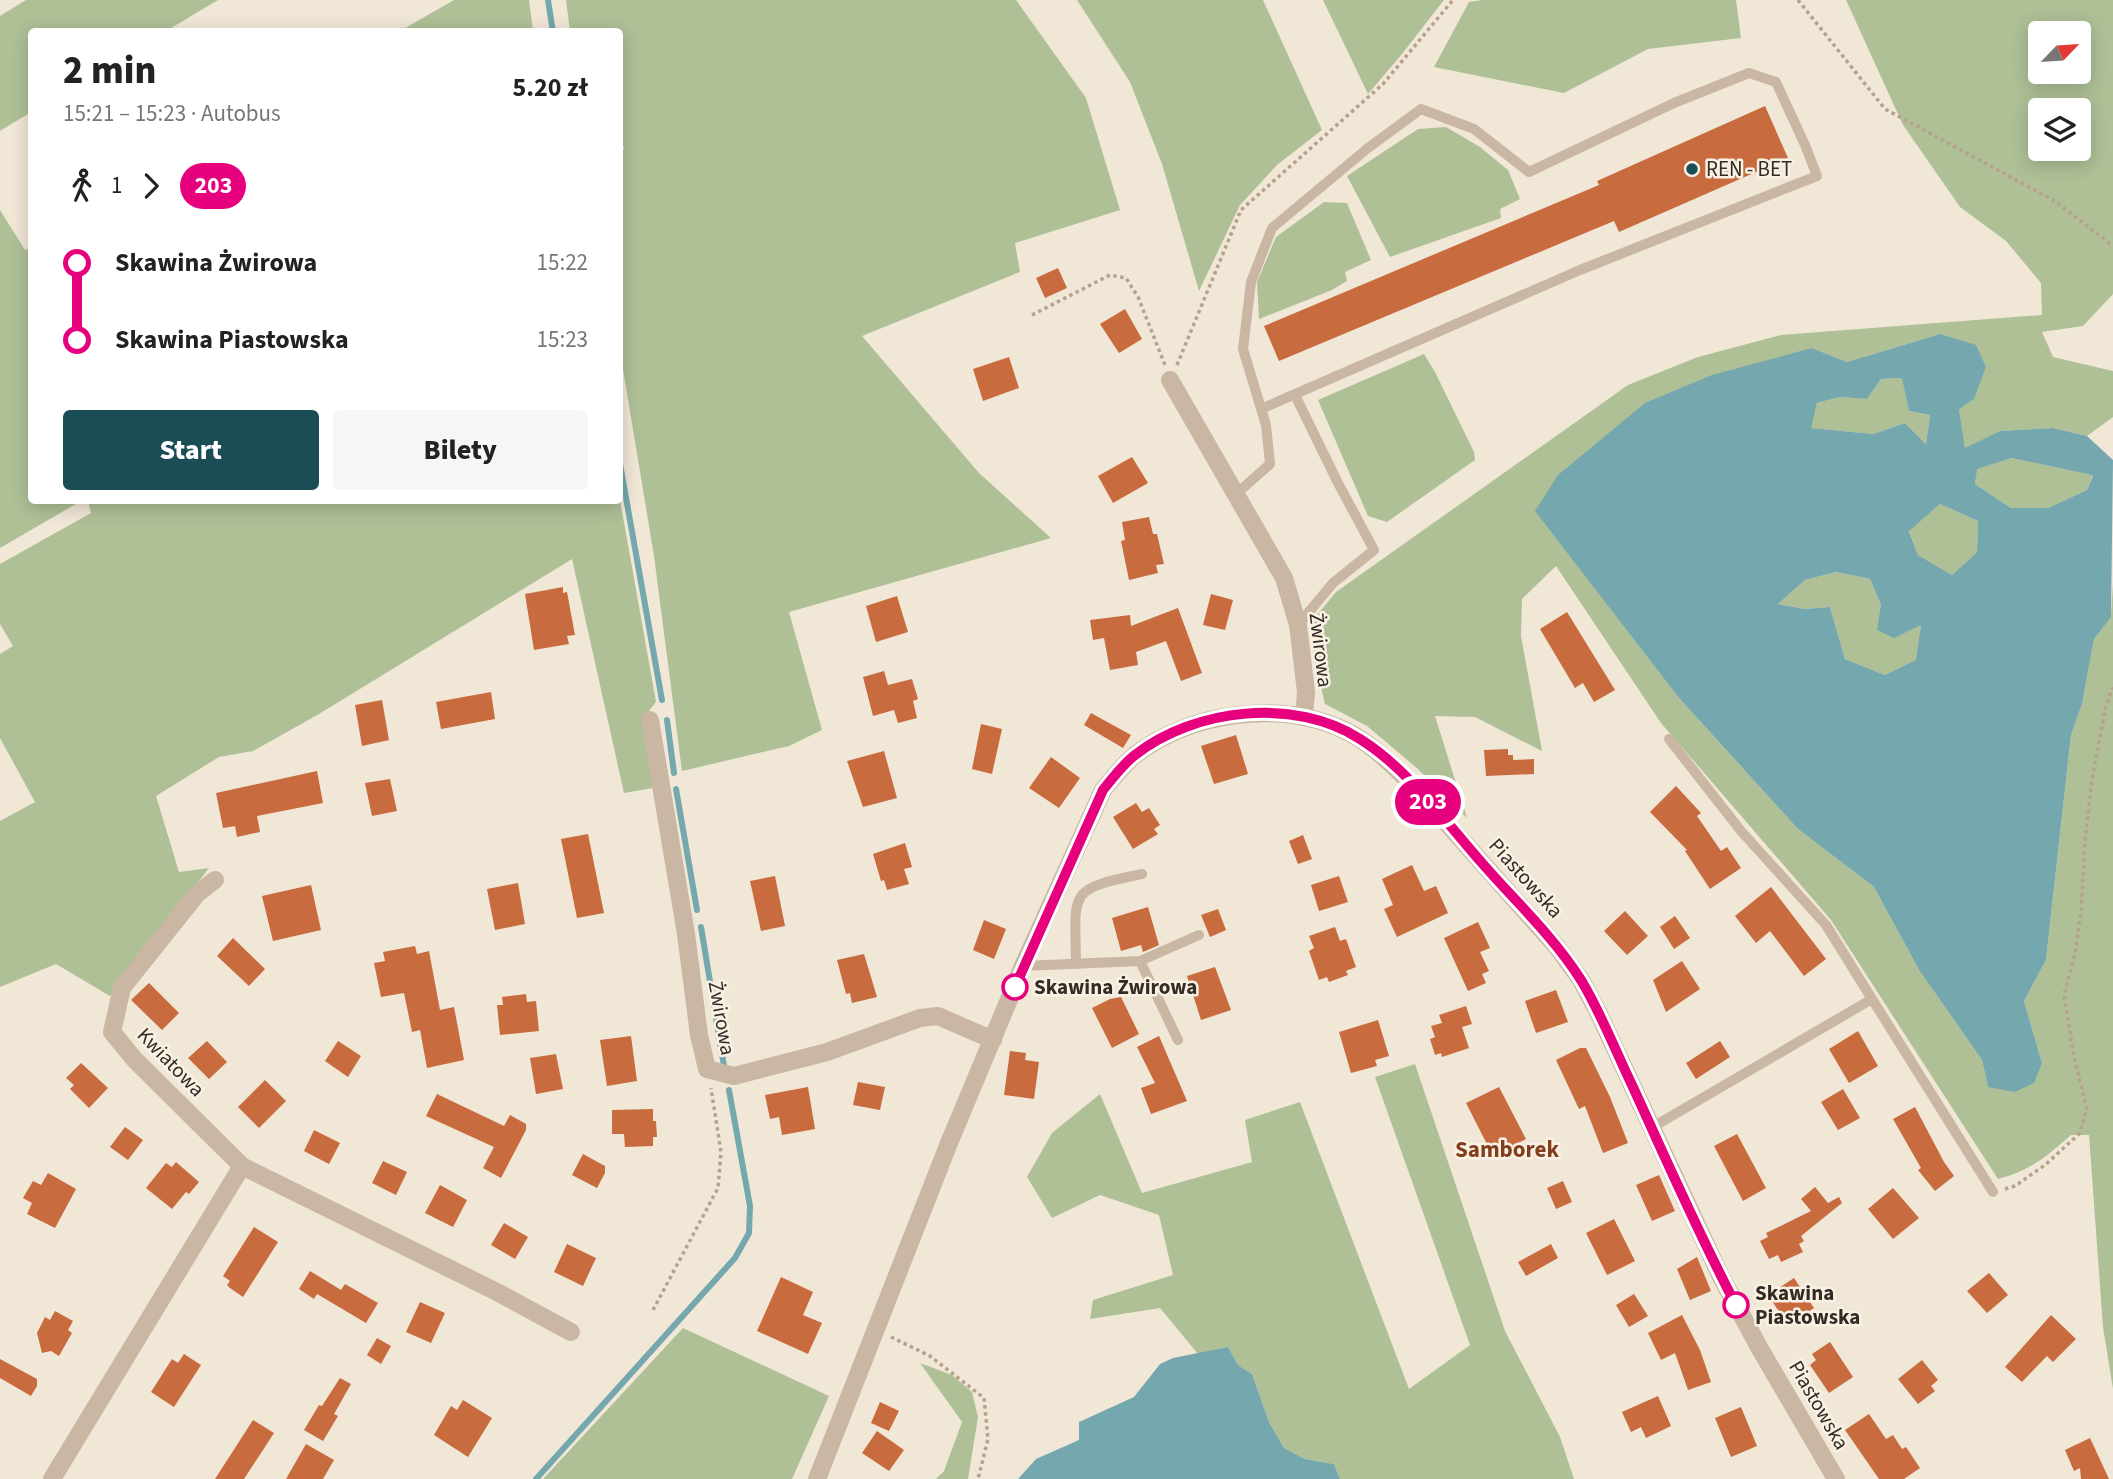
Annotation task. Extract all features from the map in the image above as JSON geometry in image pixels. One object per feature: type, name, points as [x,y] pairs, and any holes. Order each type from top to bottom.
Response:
[{"type":"street","name":"Żwirowa","points":[[817,1479],[1023,966],[1103,790],[1135,755],[1178,731],[1223,717],[1259,714],[1304,716],[1306,692],[1298,625],[1284,578],[1170,380]]},
{"type":"street","name":"Piastowska","points":[[1304,716],[1345,730],[1387,760],[1420,793],[1557,947],[1581,980],[1721,1277],[1836,1479]]},
{"type":"street","name":"Żwirowa","points":[[650,720],[686,934],[699,1035],[707,1069],[734,1076],[827,1052],[920,1018],[938,1016],[993,1040]]},
{"type":"street","name":"Kwiatowa","points":[[215,880],[197,894],[122,988],[111,1032],[135,1060],[242,1166],[497,1292],[571,1332]]},
{"type":"street","points":[[52,1479],[242,1166]]},
{"type":"lane","points":[[1234,495],[1270,464],[1266,425],[1261,409],[1243,349],[1251,282],[1272,228],[1368,148],[1420,109],[1475,129],[1529,172],[1674,103],[1749,73],[1776,82],[1816,176],[1580,270],[1261,409]]},
{"type":"lane","points":[[1295,395],[1374,550],[1333,583],[1298,625]]},
{"type":"lane","points":[[1668,739],[1741,831],[1826,925],[1993,1192]]},
{"type":"lane","points":[[1076,963],[1075,906],[1080,896],[1097,884],[1142,874]]},
{"type":"lane","points":[[1023,966],[1140,961],[1199,935]]},
{"type":"lane","points":[[1140,961],[1178,1040]]},
{"type":"lane","points":[[1651,1128],[1872,999]]},
{"type":"path","points":[[1170,380],[1241,211],[1383,83],[1452,0]]},
{"type":"path","points":[[1798,0],[1885,109],[2055,201],[2113,246]]},
{"type":"path","points":[[1032,315],[1110,275],[1126,278],[1138,297],[1170,380]]},
{"type":"path","points":[[1993,1192],[2015,1186],[2045,1166],[2079,1134],[2087,1109],[2074,1057],[2064,995],[2075,954],[2081,913],[2092,779],[2106,705],[2113,687]]},
{"type":"path","points":[[653,1310],[718,1188],[722,1152],[707,1069]]},
{"type":"path","points":[[876,1329],[930,1356],[984,1398],[988,1439],[978,1479]]},
{"type":"green space","points":[[26,0],[218,0],[171,28],[28,28],[28,114],[0,131],[0,16]]},
{"type":"green space","points":[[454,0],[529,0],[533,28],[405,28]]},
{"type":"green space","points":[[566,0],[1016,0],[1086,98],[1120,210],[1015,243],[1020,272],[862,336],[979,473],[1051,538],[789,612],[822,730],[789,746],[682,771],[654,556],[623,369],[623,28],[570,28]]},
{"type":"green space","points":[[1077,0],[1263,0],[1322,130],[1277,165],[1240,205],[1199,291],[1162,164],[1130,82]]},
{"type":"green space","points":[[1323,0],[1444,0],[1368,94]]},
{"type":"green space","points":[[1736,0],[1741,38],[1648,49],[1564,93],[1434,67],[1469,2]]},
{"type":"green space","points":[[1846,0],[2113,0],[2113,294],[2083,326],[2042,332],[2053,357],[2113,371],[2113,417],[2087,436],[2053,428],[2000,431],[1965,449],[1959,409],[1940,334],[1847,362],[1812,348],[1536,511],[1679,698],[1798,829],[1874,887],[1919,970],[1982,1060],[1988,1087],[2042,1063],[2024,1001],[2046,960],[2071,735],[2082,704],[2094,639],[2111,616],[2113,583],[2113,1389],[2103,1327],[2089,1135],[2071,1135],[2029,1167],[1998,1179],[1831,920],[1661,723],[1556,566],[1522,599],[1521,636],[1542,751],[1475,717],[1435,716],[1467,818],[1418,769],[1367,726],[1325,704],[1314,657],[1313,620],[1336,592],[1628,385],[1698,357],[1781,335],[2042,315],[2041,283],[2006,241],[1960,207],[1903,125]]},
{"type":"green space","points":[[1446,127],[1480,147],[1508,170],[1520,199],[1500,209],[1501,218],[1390,257],[1347,176],[1418,129]]},
{"type":"green space","points":[[1324,202],[1347,203],[1371,260],[1345,272],[1347,281],[1332,290],[1259,319],[1257,282],[1276,237]]},
{"type":"green space","points":[[0,210],[25,250],[28,248],[28,504],[76,504],[0,548]]},
{"type":"green space","points":[[1424,354],[1474,452],[1475,460],[1387,522],[1368,516],[1318,400]]},
{"type":"green space","points":[[1903,378],[1909,411],[1930,415],[1926,444],[1905,423],[1873,434],[1810,428],[1817,403],[1840,397],[1867,399],[1881,379]]},
{"type":"green space","points":[[2012,458],[2093,475],[2087,490],[2048,508],[2011,508],[1975,484],[1976,469]]},
{"type":"green space","points":[[89,504],[621,504],[656,702],[647,713],[653,788],[624,793],[572,559],[319,714],[253,751],[219,757],[156,796],[179,872],[209,868],[110,996],[56,964],[0,987],[0,821],[35,802],[0,738],[0,654],[13,646],[0,624],[0,564],[91,513]]},
{"type":"green space","points":[[1940,504],[1978,521],[1977,552],[1952,575],[1918,555],[1909,530]]},
{"type":"green space","points":[[1836,572],[1870,579],[1881,605],[1921,625],[1917,660],[1885,675],[1845,659],[1830,607],[1805,609],[1778,604],[1805,580]]},
{"type":"green space","points":[[1415,1064],[1505,1331],[1560,1437],[1574,1479],[1340,1479],[1334,1464],[1305,1459],[1284,1448],[1269,1422],[1252,1374],[1238,1365],[1228,1347],[1198,1354],[1160,1308],[1090,1319],[1093,1300],[1173,1275],[1159,1215],[1100,1195],[1052,1218],[1027,1177],[1052,1133],[1100,1094],[1142,1193],[1252,1162],[1245,1120],[1300,1102],[1409,1389],[1470,1345],[1375,1077]]},
{"type":"green space","points":[[683,1328],[829,1396],[792,1479],[543,1479]]},
{"type":"green space","points":[[920,1363],[952,1375],[972,1392],[978,1417],[968,1479],[936,1479],[944,1471],[962,1422]]},
{"type":"water","points":[[1940,334],[1976,345],[1986,367],[1974,399],[1959,409],[1965,448],[2000,431],[2053,428],[2087,436],[2113,460],[2111,617],[2094,639],[2082,704],[2071,735],[2046,960],[2024,1001],[2042,1063],[2034,1083],[2015,1092],[1988,1087],[1982,1060],[1919,970],[1874,887],[1798,829],[1679,698],[1535,511],[1558,475],[1645,403],[1712,375],[1812,348],[1847,362]],"holes":[[[1902,378],[1909,411],[1930,415],[1926,444],[1905,423],[1873,434],[1811,428],[1817,403],[1840,397],[1867,399],[1881,379]],[[2012,458],[2093,476],[2087,490],[2048,508],[2011,508],[1975,484],[1977,469]],[[1940,504],[1978,521],[1977,552],[1952,575],[1918,555],[1909,531]],[[1836,572],[1870,579],[1881,605],[1877,630],[1894,638],[1921,625],[1916,660],[1885,675],[1845,659],[1830,607],[1805,609],[1778,604],[1805,580]]]},
{"type":"water","points":[[1228,1347],[1238,1365],[1252,1374],[1269,1422],[1284,1448],[1305,1459],[1334,1464],[1340,1479],[1018,1479],[1036,1459],[1079,1440],[1079,1422],[1134,1397],[1160,1364],[1173,1358]]},
{"type":"building","points":[[1765,106],[1788,158],[1619,232],[1614,221],[1279,361],[1264,326],[1599,185],[1597,181]]},
{"type":"building","points":[[1058,268],[1067,288],[1045,298],[1036,278]]},
{"type":"building","points":[[1125,309],[1142,339],[1119,353],[1100,324]]},
{"type":"building","points":[[1009,357],[1019,388],[983,401],[973,369]]},
{"type":"building","points":[[1132,457],[1148,483],[1113,503],[1098,476]]},
{"type":"building","points":[[1149,517],[1153,534],[1157,534],[1164,564],[1156,565],[1158,573],[1129,580],[1121,541],[1125,540],[1122,522]]},
{"type":"building","points":[[563,587],[563,593],[567,592],[575,635],[567,636],[569,644],[534,650],[525,594]]},
{"type":"building","points":[[1211,594],[1233,600],[1225,630],[1203,625]]},
{"type":"building","points":[[897,596],[908,632],[876,642],[866,606]]},
{"type":"building","points":[[1178,608],[1202,673],[1181,681],[1166,641],[1136,652],[1138,665],[1110,670],[1104,638],[1093,640],[1090,620],[1130,615],[1131,626]]},
{"type":"building","points":[[1567,612],[1615,690],[1594,702],[1583,683],[1575,688],[1540,629]]},
{"type":"building","points":[[884,671],[888,685],[912,679],[918,699],[913,701],[917,718],[898,723],[894,710],[873,716],[863,677]]},
{"type":"building","points":[[491,692],[495,719],[441,729],[436,702]]},
{"type":"building","points":[[382,700],[389,740],[362,746],[355,705]]},
{"type":"building","points":[[1091,713],[1131,735],[1123,748],[1084,725]]},
{"type":"building","points":[[981,724],[1002,729],[992,774],[972,769]]},
{"type":"building","points":[[1236,735],[1248,774],[1214,784],[1201,746]]},
{"type":"building","points":[[1508,749],[1508,755],[1513,755],[1513,760],[1534,759],[1534,774],[1486,776],[1484,750]]},
{"type":"building","points":[[884,751],[897,798],[863,807],[847,761]]},
{"type":"building","points":[[1051,757],[1080,778],[1059,808],[1029,788]]},
{"type":"building","points":[[317,771],[323,803],[257,816],[260,832],[237,837],[235,826],[223,828],[216,793]]},
{"type":"building","points":[[390,779],[397,811],[372,816],[365,783]]},
{"type":"building","points":[[1676,786],[1701,813],[1697,816],[1721,851],[1727,847],[1741,868],[1710,889],[1685,851],[1687,850],[1650,812]]},
{"type":"building","points":[[1136,803],[1142,812],[1149,808],[1160,825],[1154,829],[1158,834],[1133,849],[1113,817]]},
{"type":"building","points":[[588,834],[604,913],[577,918],[561,839]]},
{"type":"building","points":[[1303,835],[1312,859],[1298,864],[1289,841]]},
{"type":"building","points":[[905,843],[912,867],[904,869],[909,884],[887,890],[884,880],[881,881],[873,854]]},
{"type":"building","points":[[1412,865],[1424,891],[1436,886],[1448,913],[1397,937],[1384,909],[1393,905],[1382,879]]},
{"type":"building","points":[[775,876],[785,926],[761,931],[750,881]]},
{"type":"building","points":[[1339,876],[1348,902],[1319,911],[1311,885]]},
{"type":"building","points":[[518,883],[525,924],[495,930],[487,889]]},
{"type":"building","points":[[311,885],[321,930],[273,941],[262,896]]},
{"type":"building","points":[[1771,887],[1826,959],[1804,976],[1770,931],[1756,943],[1735,916]]},
{"type":"building","points":[[1148,907],[1159,945],[1143,952],[1141,945],[1121,951],[1112,918]]},
{"type":"building","points":[[1218,909],[1226,930],[1210,937],[1201,915]]},
{"type":"building","points":[[1625,911],[1648,936],[1627,955],[1604,931]]},
{"type":"building","points":[[1675,916],[1690,938],[1674,949],[1660,927]]},
{"type":"building","points":[[984,920],[1006,929],[994,959],[973,950]]},
{"type":"building","points":[[1478,922],[1490,948],[1480,952],[1489,971],[1482,974],[1486,983],[1468,991],[1444,938]]},
{"type":"building","points":[[1335,927],[1340,941],[1346,939],[1356,967],[1346,971],[1348,975],[1329,982],[1327,977],[1319,980],[1309,951],[1314,948],[1309,936]]},
{"type":"building","points":[[233,938],[265,969],[249,986],[217,956]]},
{"type":"building","points":[[415,946],[417,954],[429,951],[440,1010],[454,1007],[464,1060],[427,1068],[420,1030],[412,1032],[404,993],[381,997],[374,963],[385,961],[383,952]]},
{"type":"building","points":[[864,954],[877,997],[852,1003],[850,993],[846,994],[837,960]]},
{"type":"building","points":[[1682,961],[1700,989],[1666,1012],[1653,980]]},
{"type":"building","points":[[1215,967],[1231,1010],[1201,1020],[1187,976]]},
{"type":"building","points":[[149,983],[179,1013],[162,1030],[131,1000]]},
{"type":"building","points":[[1556,990],[1568,1022],[1536,1033],[1525,1001]]},
{"type":"building","points":[[526,994],[527,1002],[536,1001],[539,1031],[500,1035],[497,1005],[503,1005],[502,997]]},
{"type":"building","points":[[1121,997],[1139,1034],[1112,1048],[1092,1008]]},
{"type":"building","points":[[1466,1006],[1472,1024],[1462,1027],[1469,1048],[1442,1057],[1441,1053],[1435,1055],[1430,1039],[1435,1037],[1431,1026],[1442,1023],[1439,1015]]},
{"type":"building","points":[[1378,1020],[1389,1056],[1375,1060],[1377,1066],[1351,1073],[1339,1032]]},
{"type":"building","points":[[1858,1031],[1878,1066],[1849,1083],[1829,1049]]},
{"type":"building","points":[[631,1036],[637,1081],[607,1086],[600,1040]]},
{"type":"building","points":[[1159,1036],[1187,1101],[1151,1114],[1141,1088],[1155,1083],[1137,1047]]},
{"type":"building","points":[[207,1041],[227,1062],[209,1079],[188,1058]]},
{"type":"building","points":[[338,1041],[361,1056],[348,1077],[325,1061]]},
{"type":"building","points":[[1720,1041],[1730,1057],[1696,1079],[1686,1063]]},
{"type":"building","points":[[1580,1048],[1586,1048],[1610,1097],[1628,1143],[1603,1153],[1585,1106],[1579,1109],[1556,1060]]},
{"type":"building","points":[[1010,1051],[1026,1053],[1025,1060],[1039,1062],[1034,1099],[1004,1095]]},
{"type":"building","points":[[556,1054],[563,1089],[536,1094],[530,1058]]},
{"type":"building","points":[[81,1063],[108,1088],[89,1108],[70,1089],[74,1085],[66,1078]]},
{"type":"building","points":[[265,1080],[286,1101],[259,1128],[238,1107]]},
{"type":"building","points":[[858,1082],[885,1087],[880,1110],[853,1105]]},
{"type":"building","points":[[808,1087],[815,1129],[782,1135],[779,1117],[770,1119],[765,1095]]},
{"type":"building","points":[[1499,1087],[1526,1139],[1493,1156],[1466,1103]]},
{"type":"building","points":[[1843,1089],[1860,1118],[1838,1130],[1821,1102]]},
{"type":"building","points":[[437,1094],[504,1126],[510,1115],[526,1124],[526,1130],[501,1178],[483,1168],[494,1147],[426,1116]]},
{"type":"building","points":[[1915,1107],[1954,1176],[1935,1191],[1918,1170],[1921,1168],[1893,1119]]},
{"type":"building","points":[[653,1109],[657,1137],[653,1137],[653,1146],[625,1147],[624,1134],[612,1134],[612,1110]]},
{"type":"building","points":[[125,1127],[143,1140],[128,1160],[110,1147]]},
{"type":"building","points":[[314,1130],[340,1143],[329,1164],[304,1151]]},
{"type":"building","points":[[1737,1134],[1766,1188],[1743,1201],[1714,1146]]},
{"type":"building","points":[[583,1154],[605,1166],[605,1173],[597,1188],[572,1175]]},
{"type":"building","points":[[383,1161],[407,1172],[396,1195],[372,1183]]},
{"type":"building","points":[[176,1162],[199,1182],[189,1194],[186,1192],[172,1209],[146,1188],[166,1163],[172,1167]]},
{"type":"building","points":[[48,1173],[76,1189],[55,1228],[27,1214],[32,1203],[23,1198],[33,1181],[41,1185]]},
{"type":"building","points":[[1659,1175],[1675,1211],[1652,1221],[1636,1185]]},
{"type":"building","points":[[1563,1181],[1572,1202],[1556,1209],[1547,1188]]},
{"type":"building","points":[[440,1185],[467,1200],[453,1227],[425,1213]]},
{"type":"building","points":[[1815,1187],[1828,1203],[1839,1197],[1842,1203],[1801,1236],[1804,1241],[1799,1244],[1803,1252],[1781,1262],[1778,1255],[1769,1259],[1760,1241],[1768,1237],[1766,1233],[1811,1211],[1801,1199]]},
{"type":"building","points":[[1893,1188],[1919,1218],[1893,1239],[1868,1209]]},
{"type":"building","points":[[1614,1219],[1635,1261],[1607,1275],[1586,1233]]},
{"type":"building","points":[[504,1223],[528,1237],[515,1259],[491,1245]]},
{"type":"building","points":[[254,1227],[278,1242],[243,1297],[227,1285],[230,1281],[223,1276]]},
{"type":"building","points":[[567,1244],[596,1258],[583,1286],[554,1272]]},
{"type":"building","points":[[1551,1244],[1558,1258],[1526,1276],[1518,1262]]},
{"type":"building","points":[[1697,1257],[1711,1291],[1690,1300],[1677,1269]]},
{"type":"building","points":[[310,1271],[341,1290],[345,1284],[378,1303],[366,1323],[317,1294],[314,1299],[299,1289]]},
{"type":"building","points":[[1989,1273],[2008,1295],[1987,1313],[1967,1291]]},
{"type":"building","points":[[781,1277],[813,1292],[803,1315],[822,1323],[808,1354],[757,1331]]},
{"type":"building","points":[[1794,1278],[1814,1308],[1788,1325],[1768,1295]]},
{"type":"building","points":[[1634,1294],[1648,1316],[1629,1327],[1616,1305]]},
{"type":"building","points":[[420,1302],[445,1313],[431,1343],[406,1332]]},
{"type":"building","points":[[55,1311],[73,1321],[68,1330],[72,1333],[59,1356],[51,1351],[42,1353],[37,1333],[45,1317],[50,1320]]},
{"type":"building","points":[[1682,1315],[1700,1350],[1711,1382],[1688,1390],[1675,1353],[1661,1360],[1648,1333]]},
{"type":"building","points":[[2051,1315],[2076,1339],[2053,1362],[2047,1356],[2022,1382],[2005,1367]]},
{"type":"building","points":[[377,1338],[391,1346],[381,1364],[367,1355]]},
{"type":"building","points":[[1830,1342],[1853,1377],[1829,1393],[1810,1365],[1816,1360],[1812,1354]]},
{"type":"building","points":[[184,1354],[201,1365],[174,1407],[151,1392],[172,1359],[178,1363]]},
{"type":"building","points":[[0,1359],[37,1379],[37,1386],[31,1396],[0,1378]]},
{"type":"building","points":[[1922,1360],[1938,1380],[1931,1386],[1935,1391],[1918,1404],[1898,1379]]},
{"type":"building","points":[[340,1378],[351,1384],[334,1414],[338,1416],[323,1441],[304,1430]]},
{"type":"building","points":[[1658,1396],[1671,1426],[1646,1438],[1641,1427],[1631,1432],[1622,1412]]},
{"type":"building","points":[[463,1400],[492,1418],[468,1457],[434,1435],[451,1406],[457,1410]]},
{"type":"building","points":[[880,1402],[899,1411],[889,1431],[871,1423]]},
{"type":"building","points":[[1741,1407],[1757,1446],[1731,1457],[1715,1418]]},
{"type":"building","points":[[1869,1414],[1886,1439],[1893,1435],[1902,1449],[1906,1447],[1920,1468],[1904,1479],[1879,1479],[1845,1430]]},
{"type":"building","points":[[253,1420],[274,1433],[244,1479],[215,1479]]},
{"type":"building","points":[[877,1431],[904,1450],[889,1471],[862,1453]]},
{"type":"building","points":[[2090,1438],[2109,1479],[2081,1479],[2080,1468],[2074,1471],[2065,1450]]},
{"type":"building","points":[[306,1444],[334,1460],[323,1479],[286,1479]]},
{"type":"waterway","points":[[548,0],[552,28]]},
{"type":"waterway","points":[[623,481],[662,700]]},
{"type":"waterway","points":[[667,720],[674,773]]},
{"type":"waterway","points":[[676,789],[697,910]]},
{"type":"waterway","points":[[701,927],[724,1066]]},
{"type":"waterway","points":[[536,1479],[735,1258],[749,1233],[750,1206],[729,1090]]},
{"type":"bus line","name":"203","points":[[1015,987],[1103,790],[1135,755],[1178,731],[1223,717],[1249,714],[1304,716],[1345,730],[1387,760],[1411,783],[1557,947],[1581,980],[1685,1204],[1736,1305]]},
{"type":"place","name":"REN - BET","points":[[1692,169]]},
{"type":"place","name":"Skawina Żwirowa","points":[[1015,987]]},
{"type":"place","name":"Skawina Piastowska","points":[[1736,1305]]},
{"type":"district","name":"Samborek","points":[[1507,1149]]}]
